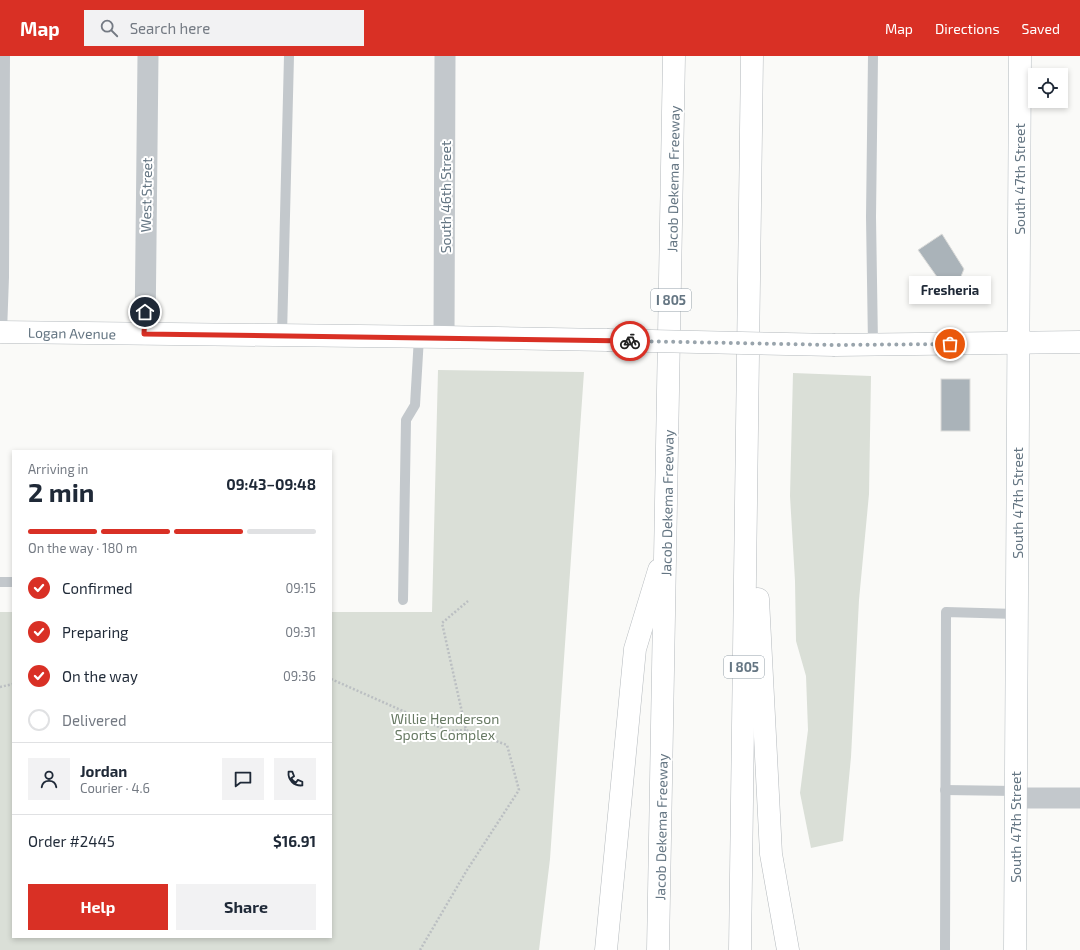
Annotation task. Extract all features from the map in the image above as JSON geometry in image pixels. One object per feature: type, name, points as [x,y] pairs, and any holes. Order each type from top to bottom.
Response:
[{"type":"main road","name":"Jacob Dekema Freeway","points":[[658,950],[667,544],[674,56]]},
{"type":"main road","name":"I 805","points":[[740,950],[752,56]]},
{"type":"main road","name":"South 47th Street","points":[[1015,950],[1020,56]]},
{"type":"main road","name":"Logan Avenue","points":[[1,332],[444,337],[835,345],[1080,342]]},
{"type":"main road","points":[[748,384],[771,854],[788,950]]},
{"type":"main road","points":[[606,950],[635,649],[667,544]]},
{"type":"street","name":"West Street","points":[[144,334],[148,56]]},
{"type":"street","name":"South 46th Street","points":[[444,337],[445,56]]},
{"type":"street","points":[[1015,794],[1080,798]]},
{"type":"lane","points":[[1,332],[5,56]]},
{"type":"lane","points":[[282,336],[289,56]]},
{"type":"lane","points":[[873,56],[871,217],[873,344]]},
{"type":"lane","points":[[403,600],[405,429],[406,420],[415,405],[419,337]]},
{"type":"lane","points":[[0,582],[12,582]]},
{"type":"lane","points":[[945,950],[946,612],[1016,614]]},
{"type":"lane","points":[[945,790],[1015,794]]},
{"type":"path","points":[[466,730],[442,623],[468,601]]},
{"type":"path","points":[[332,679],[448,731],[466,730],[507,745],[519,790],[467,870],[420,950]]},
{"type":"path","points":[[0,687],[12,684]]},
{"type":"green space","name":"Willie Henderson Sports Complex","points":[[438,370],[584,372],[550,859],[539,950],[0,950],[0,612],[12,612],[12,938],[332,938],[332,612],[432,612]]},
{"type":"green space","points":[[793,373],[871,376],[869,494],[859,600],[851,757],[843,841],[811,848],[800,793],[808,730],[806,676],[796,641],[795,581],[790,496]]},
{"type":"building","points":[[942,234],[964,269],[960,279],[942,284],[918,250]]},
{"type":"building","points":[[941,379],[970,379],[970,431],[941,431]]},
{"type":"way so far","points":[[630,341],[835,345],[950,344]]},
{"type":"place","name":"Fresheria","points":[[950,344]]},
{"type":"route","points":[[145,312],[144,334],[444,337],[630,341]]}]
